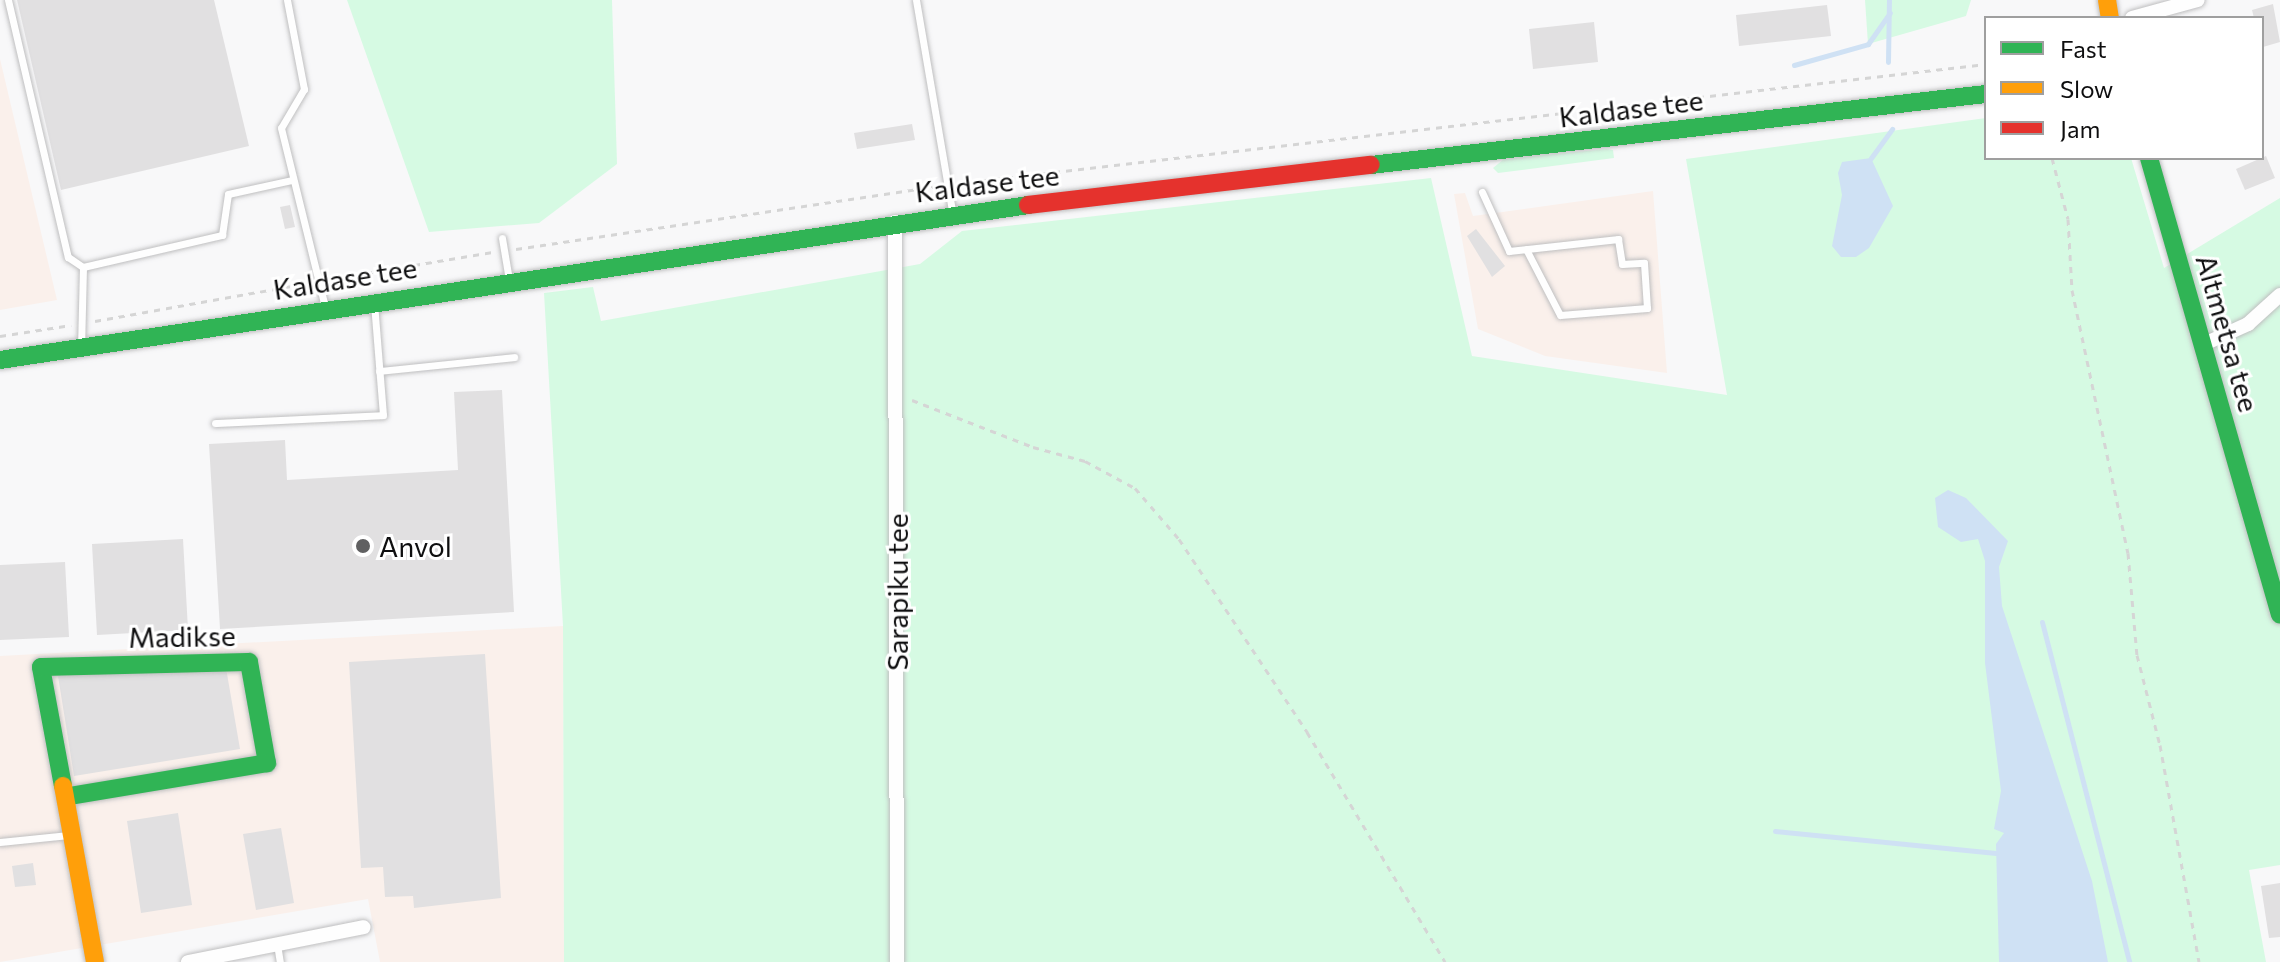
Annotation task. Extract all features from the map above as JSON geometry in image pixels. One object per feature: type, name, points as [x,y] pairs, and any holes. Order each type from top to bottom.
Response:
[{"type":"street","points":[[2139,16],[2198,0]]},
{"type":"street","name":"Kaldase tee","points":[[0,360],[953,214],[1984,94]]},
{"type":"street","name":"Altmetsa tee","points":[[2150,160],[2280,615]]},
{"type":"street","name":"Sarapiku tee","points":[[895,222],[897,962]]},
{"type":"street","points":[[2202,345],[2248,324],[2280,295]]},
{"type":"street","name":"Madikse","points":[[69,796],[267,763],[249,662],[41,667],[59,780],[69,796],[95,962]]},
{"type":"street","points":[[188,962],[364,927]]},
{"type":"lane","points":[[8,0],[68,257],[83,267],[222,235],[228,194],[292,180]]},
{"type":"lane","points":[[287,0],[304,89],[281,128],[326,310]]},
{"type":"lane","points":[[916,0],[953,214]]},
{"type":"lane","points":[[1482,192],[1509,251],[1526,249],[1618,239],[1622,264],[1644,263],[1647,308],[1560,315],[1526,249]]},
{"type":"lane","points":[[502,238],[509,280]]},
{"type":"lane","points":[[81,347],[83,267]]},
{"type":"lane","points":[[215,423],[383,415],[373,302]]},
{"type":"lane","points":[[379,371],[514,357]]},
{"type":"lane","points":[[0,842],[75,834]]},
{"type":"lane","points":[[277,944],[280,962]]},
{"type":"path","points":[[0,336],[503,251],[947,185],[1984,64]]},
{"type":"path","points":[[2053,160],[2068,219],[2072,290],[2128,553],[2137,655],[2160,745],[2199,962]]},
{"type":"path","points":[[896,394],[1033,447],[1085,461],[1135,488],[1179,539],[1307,732],[1445,962]]},
{"type":"shaded area","points":[[0,59],[57,300],[0,310]]},
{"type":"shaded area","points":[[1653,191],[1667,373],[1545,356],[1478,329],[1454,194],[1465,193],[1473,216]]},
{"type":"shaded area","points":[[563,626],[564,962],[380,962],[368,899],[0,962],[0,656]]},
{"type":"green space","points":[[347,0],[612,0],[617,164],[539,223],[429,232]]},
{"type":"green space","points":[[1865,0],[1971,0],[1966,16],[1868,44]]},
{"type":"green space","points":[[1984,118],[1984,160],[2132,160],[2164,268],[2280,198],[2280,865],[2249,870],[2266,962],[564,962],[563,626],[544,293],[593,287],[601,321],[920,264],[962,231],[1431,178],[1472,356],[1727,395],[1686,159]]},
{"type":"green space","points":[[1613,150],[1614,158],[1498,173],[1493,168],[1504,159]]},
{"type":"water","points":[[1871,158],[1893,206],[1869,248],[1856,257],[1841,257],[1832,246],[1842,195],[1838,173],[1842,162]]},
{"type":"water","points":[[1948,490],[1966,498],[2008,541],[1999,567],[2002,606],[2092,881],[2108,962],[1999,962],[1996,844],[2004,833],[1994,829],[2001,791],[1985,663],[1985,561],[1978,539],[1961,542],[1938,527],[1935,498]]},
{"type":"building","points":[[17,0],[214,0],[249,146],[61,190]]},
{"type":"building","points":[[2273,4],[2280,42],[2264,47],[2264,16],[2254,16],[2252,10]]},
{"type":"building","points":[[1827,5],[1831,36],[1739,46],[1736,15]]},
{"type":"building","points":[[1594,22],[1598,62],[1533,69],[1529,29]]},
{"type":"building","points":[[912,124],[915,140],[857,149],[854,133]]},
{"type":"building","points":[[2264,157],[2275,178],[2245,190],[2236,169],[2264,160]]},
{"type":"building","points":[[290,205],[295,227],[285,229],[280,207]]},
{"type":"building","points":[[1476,229],[1505,266],[1492,277],[1467,236]]},
{"type":"building","name":"Anvol","points":[[502,390],[514,612],[220,629],[209,444],[285,440],[287,480],[458,470],[454,392]]},
{"type":"building","points":[[183,539],[188,630],[97,635],[92,544]]},
{"type":"building","points":[[65,562],[69,637],[0,640],[0,565]]},
{"type":"building","points":[[485,654],[501,898],[414,908],[413,896],[385,897],[383,867],[361,868],[349,662]]},
{"type":"building","points":[[226,668],[240,749],[74,776],[58,676]]},
{"type":"building","points":[[178,813],[192,905],[141,913],[127,821]]},
{"type":"building","points":[[281,828],[294,903],[256,910],[243,834]]},
{"type":"building","points":[[33,863],[36,885],[15,887],[12,866]]},
{"type":"building","points":[[2280,883],[2280,937],[2269,938],[2261,886]]},
{"type":"waterway","points":[[1888,62],[1889,0]]},
{"type":"waterway","points":[[1794,65],[1868,44],[1890,13]]},
{"type":"waterway","points":[[1871,158],[1892,129]]},
{"type":"waterway","points":[[2042,622],[2129,962]]},
{"type":"waterway","points":[[1775,831],[1996,853]]},
{"type":"traffic: fast","points":[[1371,165],[1984,94]]},
{"type":"traffic: fast","points":[[2150,160],[2280,615]]},
{"type":"traffic: fast","points":[[0,360],[1028,205]]},
{"type":"traffic: fast","points":[[63,786],[41,667],[249,662],[267,763],[69,796]]},
{"type":"traffic: slow","points":[[2107,0],[2110,16]]},
{"type":"traffic: slow","points":[[63,786],[95,962]]},
{"type":"traffic: jam","points":[[1028,205],[1371,165]]},
{"type":"place","name":"Anvol","points":[[363,546]]}]
